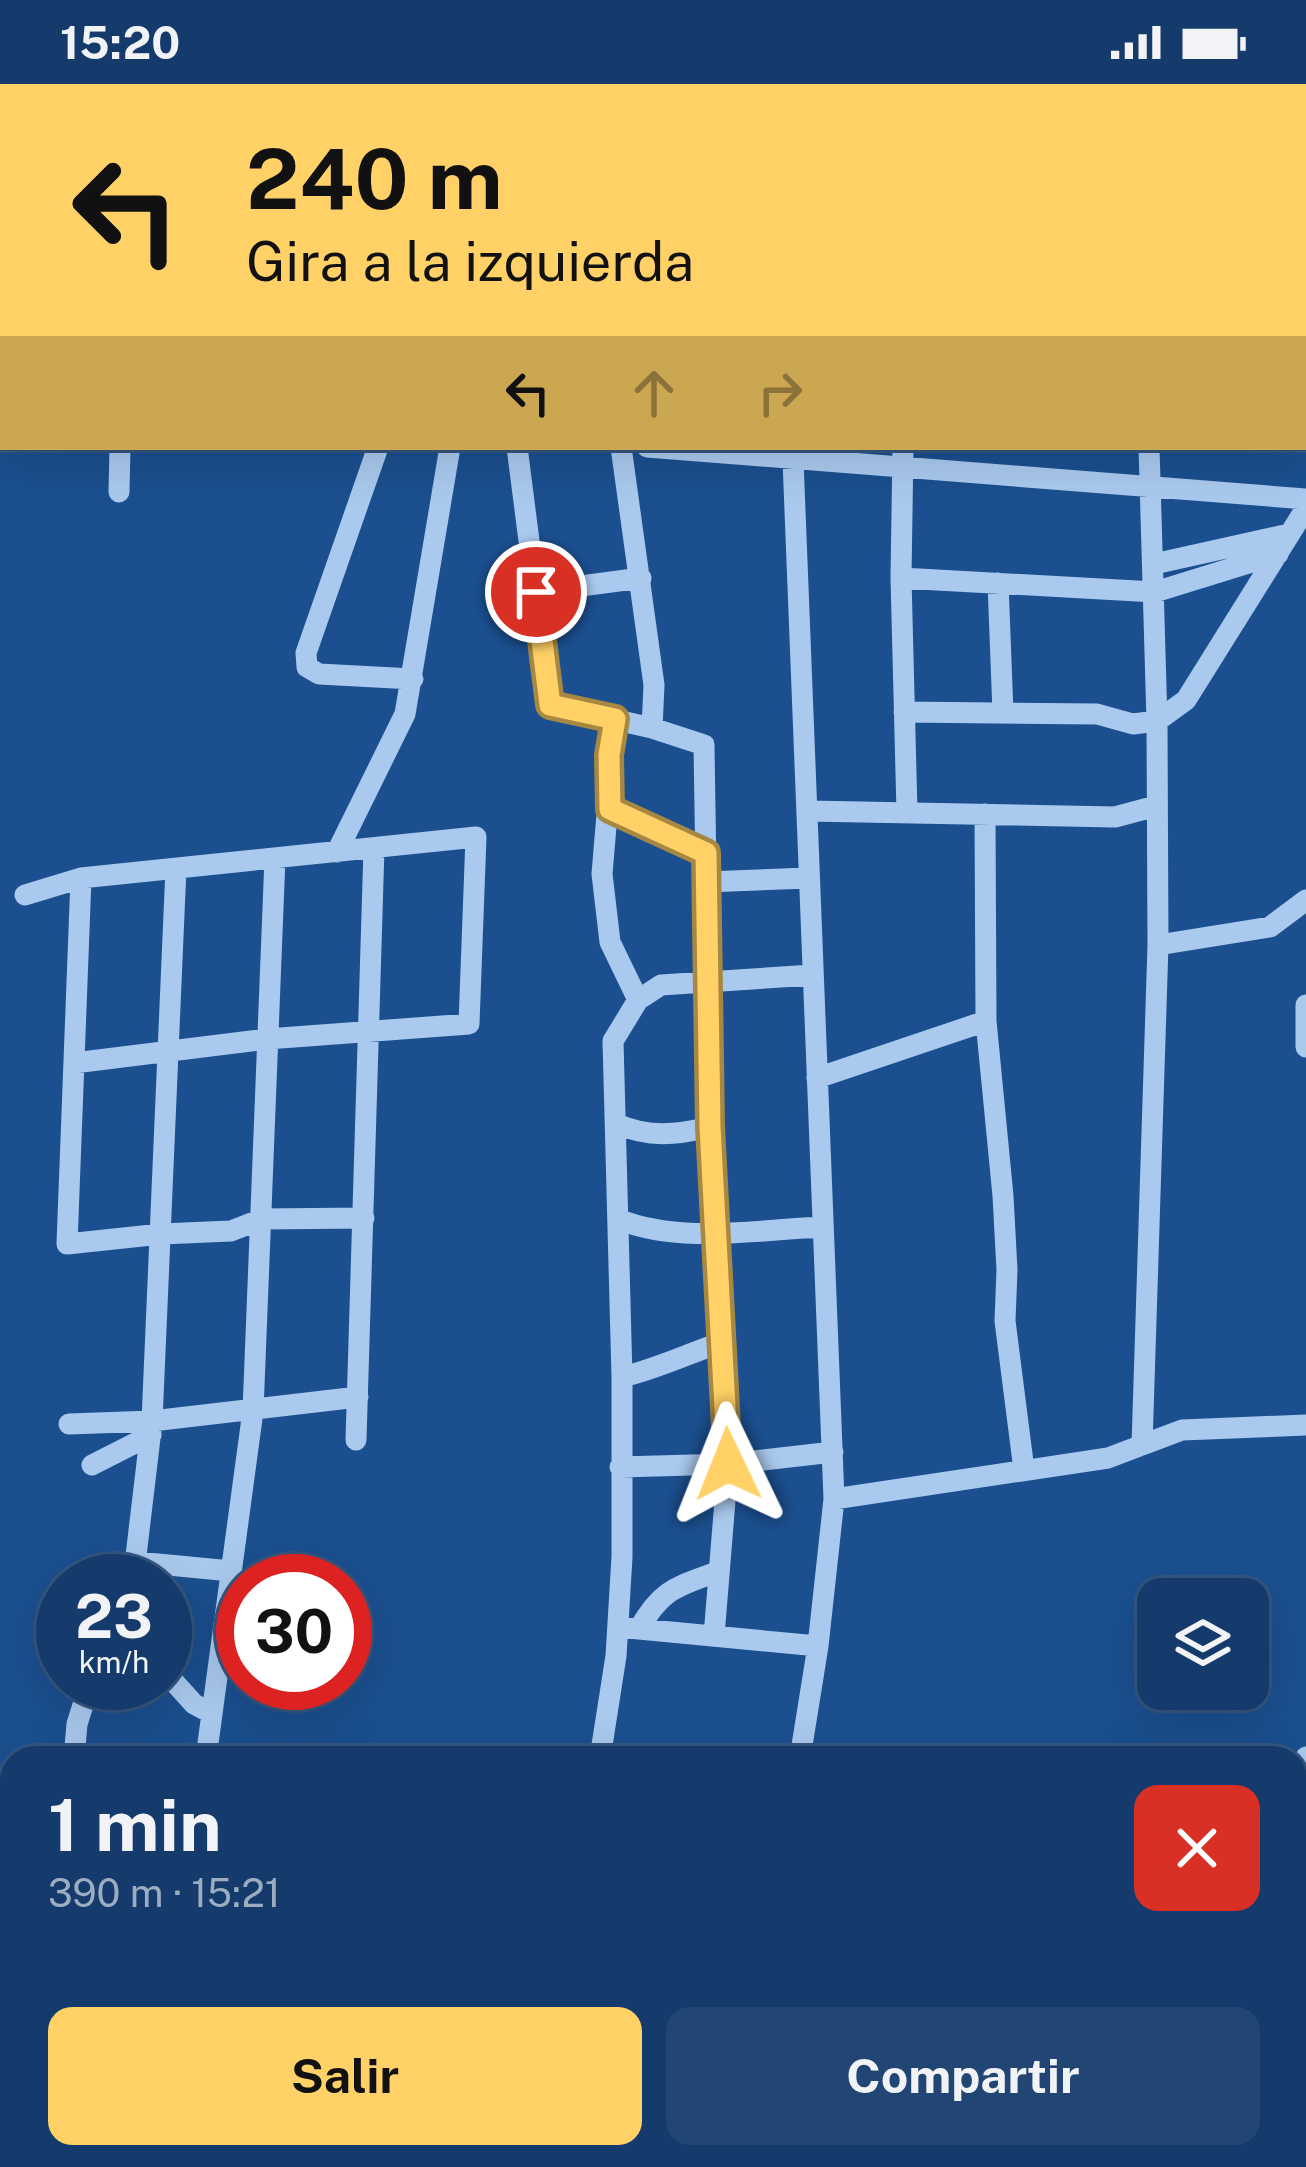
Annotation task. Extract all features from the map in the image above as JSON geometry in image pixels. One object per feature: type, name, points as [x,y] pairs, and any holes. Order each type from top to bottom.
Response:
[{"type":"street","points":[[119,492],[120,450]]},
{"type":"street","points":[[376,450],[306,653],[308,667],[319,674],[413,679]]},
{"type":"street","points":[[338,852],[405,714],[450,450]]},
{"type":"street","points":[[517,450],[550,705],[704,745],[710,1127],[728,1464],[714,1636]]},
{"type":"street","points":[[621,450],[654,685],[652,728]]},
{"type":"street","points":[[688,450],[793,460],[820,454],[903,457],[1306,499]]},
{"type":"street","points":[[1142,1445],[1158,945],[1149,450]]},
{"type":"street","points":[[903,457],[907,812]]},
{"type":"street","points":[[793,460],[834,1499],[802,1746]]},
{"type":"street","points":[[904,712],[1097,714],[1133,724],[1157,721],[1186,700],[1306,508]]},
{"type":"street","points":[[1154,564],[1284,544]]},
{"type":"street","points":[[901,578],[1155,592],[1284,544]]},
{"type":"street","points":[[536,592],[641,578]]},
{"type":"street","points":[[998,584],[1003,713]]},
{"type":"street","points":[[615,719],[602,874],[610,942],[638,1000]]},
{"type":"street","points":[[808,811],[1115,817],[1156,806]]},
{"type":"street","points":[[610,809],[706,853]]},
{"type":"street","points":[[985,814],[986,1021],[1003,1196],[1005,1322],[1024,1470]]},
{"type":"street","points":[[26,895],[81,878],[476,837],[469,1024],[267,1039],[74,1063]]},
{"type":"street","points":[[356,1440],[374,848]]},
{"type":"street","points":[[233,1554],[253,1411],[275,858]]},
{"type":"street","points":[[137,1554],[151,1428],[176,868]]},
{"type":"street","points":[[81,878],[67,1244],[231,1232],[262,1219],[364,1218]]},
{"type":"street","points":[[706,883],[808,878]]},
{"type":"street","points":[[1158,945],[1270,927],[1306,900]]},
{"type":"street","points":[[603,1746],[629,1628],[622,1557],[613,1041],[638,1000],[661,986],[812,975]]},
{"type":"street","points":[[1306,1005],[1306,1047]]},
{"type":"street","points":[[818,1078],[986,1021]]},
{"type":"street","points":[[617,1124],[642,1135],[679,1135],[710,1127]]},
{"type":"street","points":[[618,1219],[635,1226],[716,1232],[821,1227]]},
{"type":"street","points":[[622,1377],[657,1369],[723,1342]]},
{"type":"street","points":[[69,1424],[151,1428],[358,1397]]},
{"type":"street","points":[[834,1499],[1108,1458],[1182,1430],[1306,1425]]},
{"type":"street","points":[[92,1465],[151,1428]]},
{"type":"street","points":[[620,1467],[728,1464],[832,1452]]},
{"type":"street","points":[[629,1628],[673,1588],[719,1571]]},
{"type":"street","points":[[629,1628],[818,1646]]},
{"type":"street","points":[[207,1746],[216,1667]]},
{"type":"street","points":[[192,1702],[209,1712]]},
{"type":"street","points":[[75,1746],[81,1710]]},
{"type":"route","points":[[536,592],[550,705],[615,719],[609,755],[610,809],[706,853],[710,1127],[728,1464]]}]
